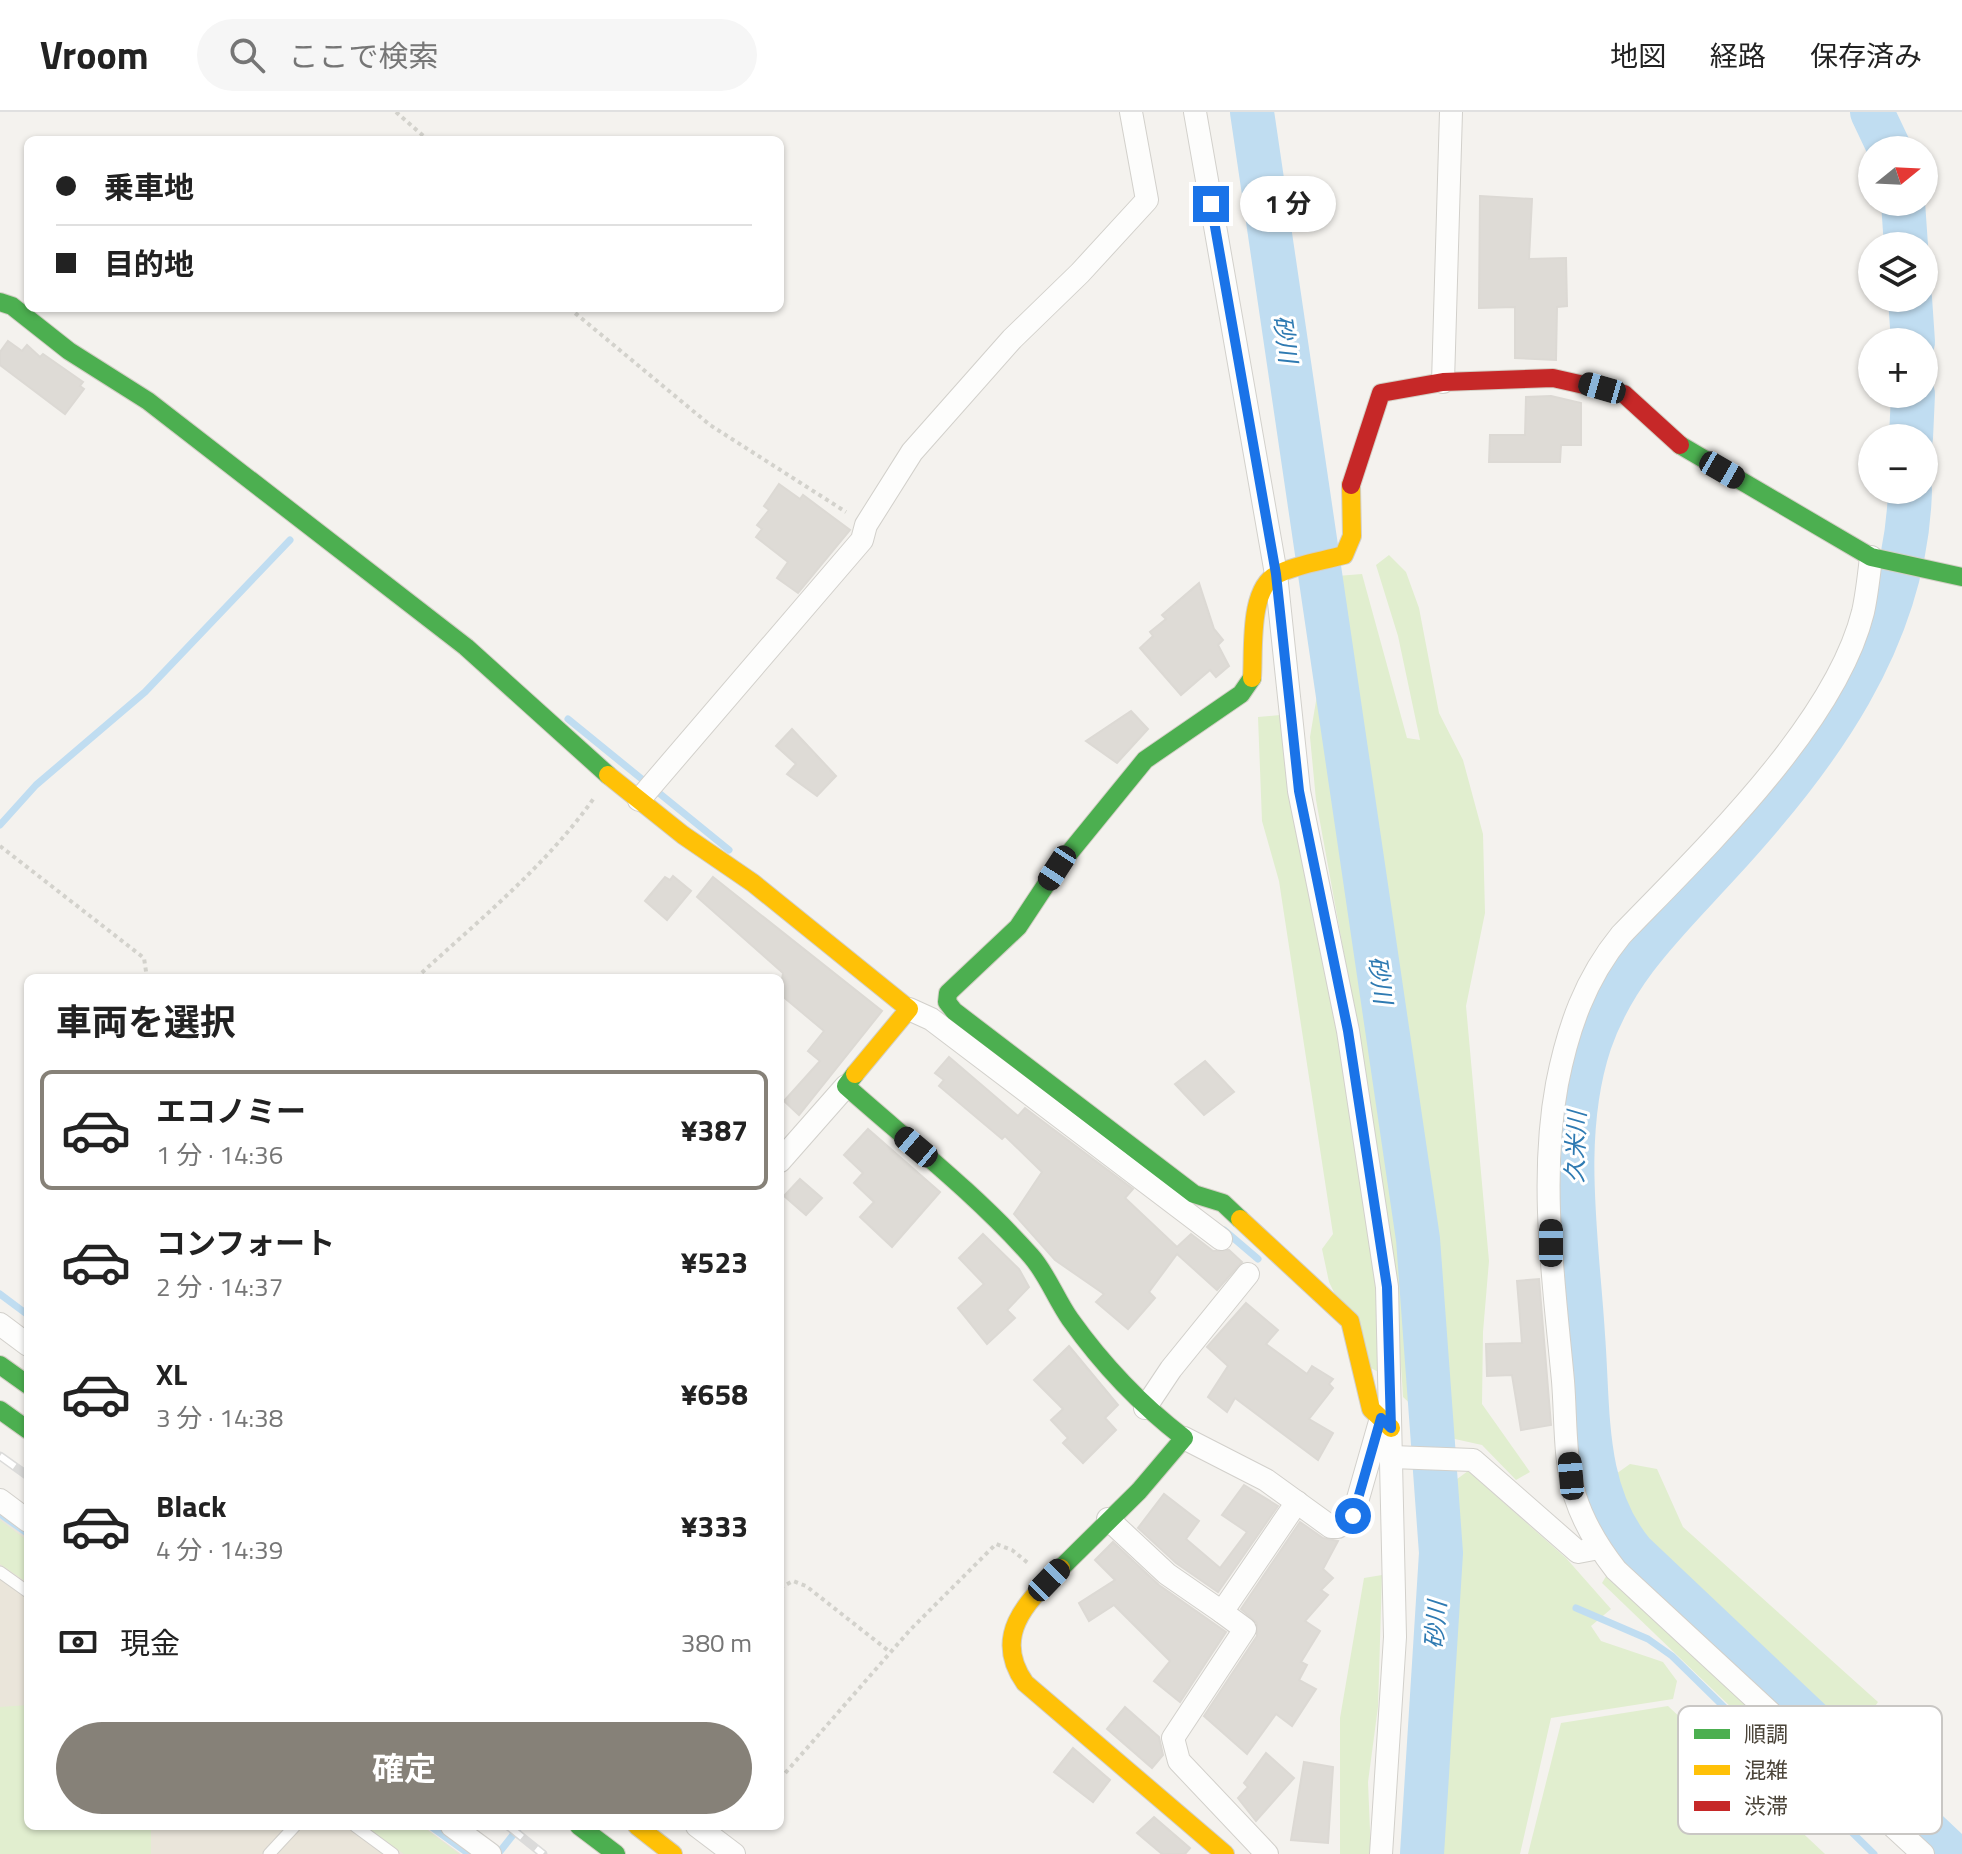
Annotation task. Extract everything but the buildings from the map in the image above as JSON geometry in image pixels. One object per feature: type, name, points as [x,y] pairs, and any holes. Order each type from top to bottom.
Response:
[{"type":"main road","points":[[0,302],[12,306],[69,351],[148,401],[466,647],[609,776],[647,791],[753,883],[909,1009],[846,1086],[959,1185],[1033,1258],[1070,1319],[1145,1408],[1184,1438],[1139,1491],[1029,1600],[1014,1628],[1013,1666],[1025,1683],[1225,1854]]},
{"type":"main road","points":[[1386,1423],[1371,1409],[1350,1321],[1223,1203],[1194,1194],[938,1012],[948,993],[1018,927],[1057,868],[1122,784],[1145,760],[1241,694],[1252,678],[1256,609],[1265,583],[1286,571],[1344,555],[1353,539],[1349,499],[1381,393],[1443,382],[1553,378],[1624,394],[1673,441],[1876,560],[1962,577]]},
{"type":"main road","points":[[0,1365],[24,1382]]},
{"type":"main road","points":[[0,1410],[24,1427]]},
{"type":"main road","points":[[584,1830],[616,1854]]},
{"type":"main road","points":[[642,1830],[673,1854]]},
{"type":"street","points":[[647,791],[862,540],[866,525],[912,452],[1012,339],[1080,273],[1147,200],[1131,112]]},
{"type":"street","points":[[1195,112],[1286,571],[1299,791],[1348,1031],[1387,1287],[1386,1423],[1397,1458],[1395,1637],[1381,1854]]},
{"type":"street","points":[[1443,382],[1451,112]]},
{"type":"street","points":[[1763,1706],[1616,1570],[1599,1548],[1584,1520],[1571,1476],[1551,1243],[1550,1155],[1557,1086],[1579,1001],[1606,954],[1729,823],[1797,739],[1852,644],[1876,560]]},
{"type":"street","points":[[909,1009],[938,1012],[1221,1239]]},
{"type":"street","points":[[784,1156],[846,1086]]},
{"type":"street","points":[[1145,1408],[1171,1369],[1248,1274]]},
{"type":"street","points":[[0,1324],[24,1342]]},
{"type":"street","points":[[1184,1438],[1266,1480],[1331,1527],[1338,1527],[1353,1516],[1386,1423]]},
{"type":"street","points":[[1397,1458],[1458,1456],[1473,1460],[1578,1552],[1599,1548]]},
{"type":"street","points":[[0,1500],[24,1518]]},
{"type":"street","points":[[1222,1612],[1297,1502]]},
{"type":"street","points":[[1108,1519],[1167,1574],[1245,1629],[1173,1738],[1174,1750],[1179,1761],[1267,1854]]},
{"type":"street","points":[[457,1830],[490,1854]]},
{"type":"street","points":[[702,1830],[734,1854]]},
{"type":"street","points":[[1901,1834],[1923,1854]]},
{"type":"lane","points":[[0,1572],[24,1589]]},
{"type":"lane","points":[[269,1854],[291,1830]]},
{"type":"lane","points":[[360,1830],[393,1854]]},
{"type":"path","points":[[396,112],[423,136]]},
{"type":"path","points":[[574,312],[710,425],[866,525]]},
{"type":"path","points":[[420,974],[577,822],[609,776]]},
{"type":"path","points":[[0,846],[144,958],[146,974]]},
{"type":"path","points":[[784,1774],[890,1652],[981,1555],[996,1544],[1012,1550],[1049,1580]]},
{"type":"path","points":[[784,1586],[793,1581],[806,1586],[890,1652]]},
{"type":"shaded area","points":[[0,1518],[24,1535],[24,1830],[428,1830],[461,1854],[0,1854]]},
{"type":"green space","points":[[1389,555],[1406,572],[1419,608],[1439,713],[1463,760],[1483,834],[1485,913],[1466,1006],[1489,1261],[1483,1332],[1482,1404],[1530,1472],[1516,1480],[1482,1445],[1446,1437],[1403,1397],[1395,1272],[1357,1025],[1316,800],[1310,737],[1337,576],[1362,574],[1407,738],[1420,740],[1398,636],[1376,565]]},
{"type":"green space","points":[[1280,715],[1299,834],[1354,1115],[1372,1245],[1382,1374],[1371,1368],[1329,1282],[1322,1249],[1333,1234],[1279,881],[1262,821],[1258,717]]},
{"type":"green space","points":[[1630,1464],[1657,1469],[1683,1527],[1878,1702],[1875,1706],[1811,1706],[1634,1545],[1614,1504],[1613,1476]]},
{"type":"green space","points":[[1468,1471],[1566,1558],[1611,1609],[1591,1626],[1601,1641],[1663,1662],[1677,1681],[1673,1699],[1551,1718],[1520,1854],[1440,1854],[1453,1693],[1447,1505],[1449,1485]]},
{"type":"green space","points":[[0,1520],[24,1538],[24,1580],[0,1564]]},
{"type":"green space","points":[[1608,1573],[1750,1706],[1730,1706],[1602,1583]]},
{"type":"green space","points":[[1382,1575],[1378,1707],[1368,1782],[1371,1854],[1340,1854],[1340,1718],[1364,1578]]},
{"type":"green space","points":[[24,1705],[24,1830],[151,1830],[151,1854],[0,1854],[0,1707]]},
{"type":"green space","points":[[1668,1706],[1678,1715],[1678,1834],[1804,1834],[1825,1854],[1528,1854],[1561,1723]]},
{"type":"green space","points":[[371,1830],[427,1830],[459,1854],[404,1854]]},
{"type":"waterway","name":"砂川","points":[[1252,112],[1418,1239],[1441,1553],[1422,1854]]},
{"type":"waterway","name":"久米川","points":[[1872,112],[1883,136]]},
{"type":"waterway","name":"久米川","points":[[1904,216],[1905,232]]},
{"type":"waterway","name":"久米川","points":[[1911,312],[1912,328]]},
{"type":"waterway","name":"久米川","points":[[1912,408],[1912,424]]},
{"type":"waterway","name":"久米川","points":[[1795,1706],[1633,1553],[1616,1529],[1605,1504],[1596,1477],[1588,1421],[1574,1225],[1575,1114],[1590,1042],[1614,990],[1629,967],[1663,924],[1756,823],[1790,781],[1850,693],[1874,646],[1892,596],[1905,544],[1909,504]]},
{"type":"waterway","points":[[0,825],[36,785],[145,692],[290,540]]},
{"type":"waterway","points":[[568,719],[729,850]]},
{"type":"waterway","points":[[1224,1230],[1258,1259]]},
{"type":"waterway","points":[[0,1294],[24,1312]]},
{"type":"waterway","points":[[0,1514],[24,1531]]},
{"type":"waterway","points":[[1576,1608],[1648,1639],[1672,1656],[1723,1706]]},
{"type":"waterway","points":[[436,1830],[469,1854]]},
{"type":"waterway","points":[[498,1854],[517,1830]]},
{"type":"waterway","points":[[1854,1834],[1874,1854]]},
{"type":"waterway","name":"久米川","points":[[1930,1834],[1951,1854]]},
{"type":"railway","points":[[0,1456],[24,1473]]},
{"type":"railway","points":[[513,1830],[543,1854]]},
{"type":"traffic: fast","points":[[0,302],[12,306],[69,351],[148,401],[466,647],[608,775]]},
{"type":"traffic: fast","points":[[1680,445],[1871,557],[1962,577]]},
{"type":"traffic: fast","points":[[1240,1219],[1223,1203],[1194,1194],[954,1011],[947,1002],[948,993],[1018,927],[1057,868],[1145,760],[1241,694],[1252,678]]},
{"type":"traffic: fast","points":[[855,1074],[846,1086],[965,1189],[1010,1233],[1037,1263],[1070,1319],[1095,1352],[1137,1398],[1184,1438],[1139,1491],[1061,1568]]},
{"type":"traffic: fast","points":[[0,1365],[24,1382]]},
{"type":"traffic: fast","points":[[0,1410],[24,1427]]},
{"type":"traffic: fast","points":[[584,1830],[616,1854]]},
{"type":"traffic: slow","points":[[1252,678],[1254,621],[1262,592],[1268,581],[1278,574],[1344,555],[1352,536],[1351,485]]},
{"type":"traffic: slow","points":[[608,775],[683,835],[753,883],[909,1009],[855,1074]]},
{"type":"traffic: slow","points":[[1240,1219],[1350,1321],[1371,1409],[1391,1428]]},
{"type":"traffic: slow","points":[[1061,1568],[1026,1606],[1018,1620],[1012,1649],[1015,1666],[1025,1683],[1225,1854]]},
{"type":"traffic: slow","points":[[642,1830],[673,1854]]},
{"type":"traffic: jam","points":[[1351,485],[1381,393],[1443,382],[1553,378],[1624,394],[1680,445]]},
{"type":"route","points":[[1211,204],[1276,574],[1299,791],[1348,1031],[1387,1287],[1391,1428],[1381,1418],[1353,1516]]}]
